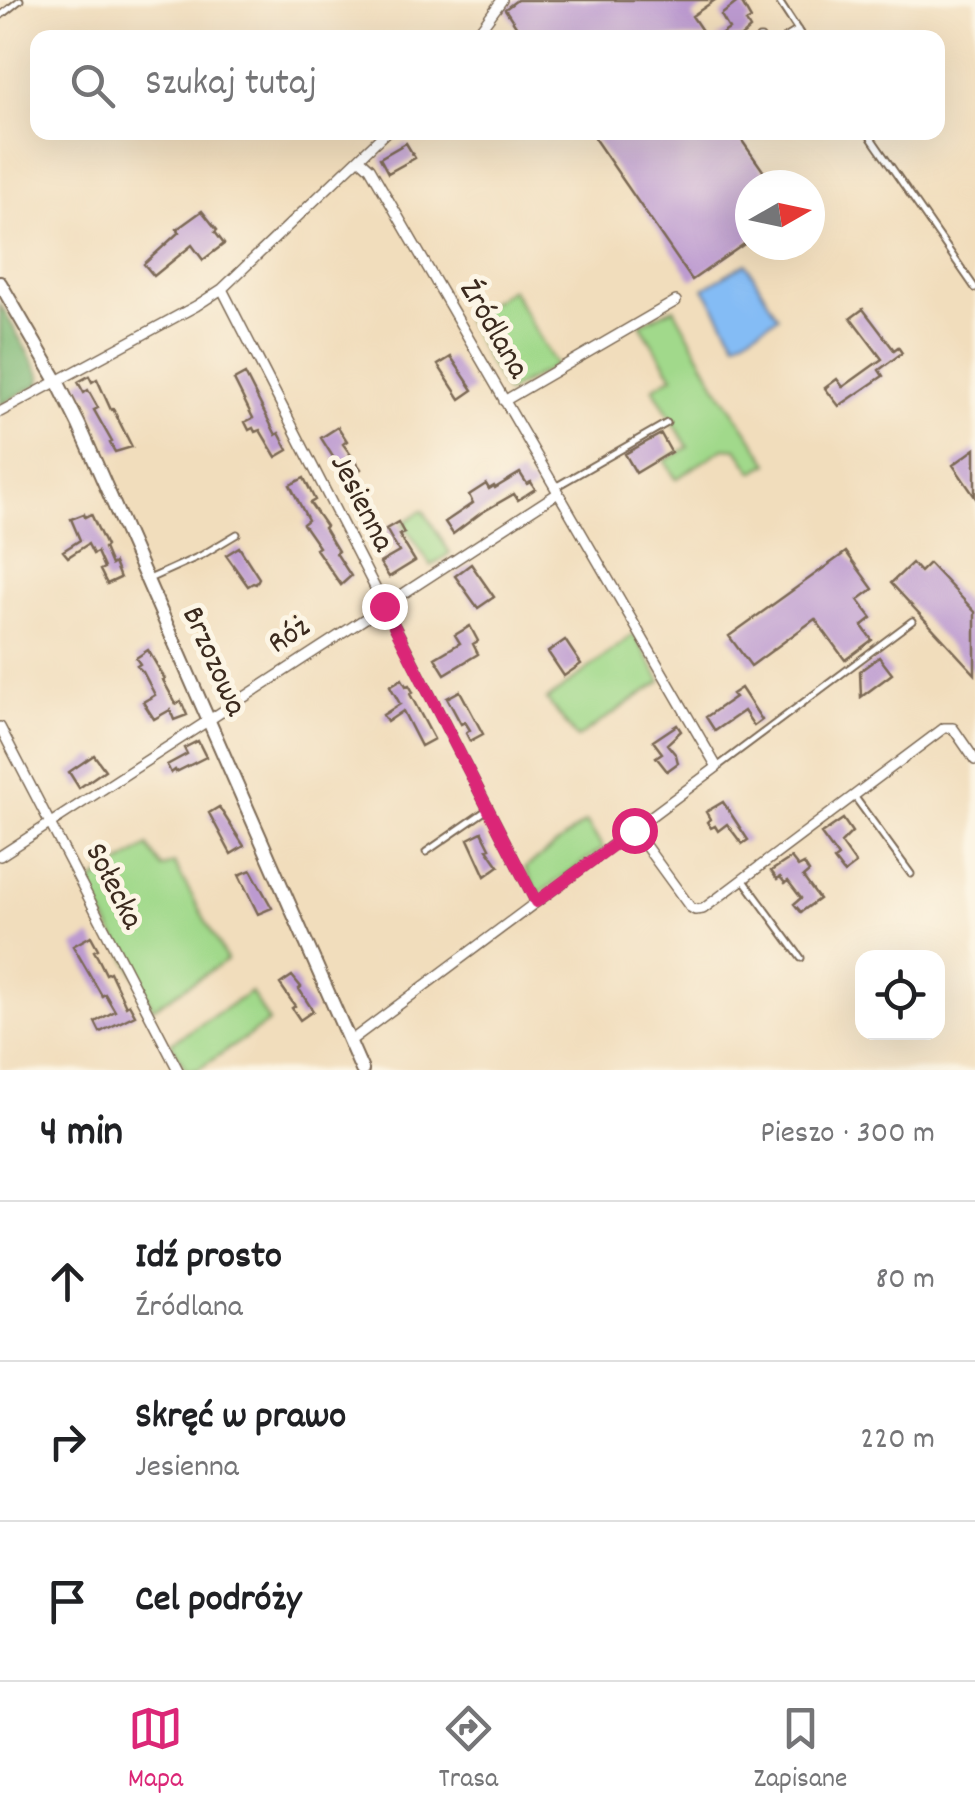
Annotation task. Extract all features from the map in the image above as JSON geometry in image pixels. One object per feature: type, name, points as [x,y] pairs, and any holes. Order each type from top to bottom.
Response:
[{"type":"street","points":[[480,30],[502,0]]},
{"type":"street","points":[[0,412],[222,289],[378,140]]},
{"type":"street","name":"Źródlana","points":[[360,158],[370,168],[717,768]]},
{"type":"street","name":"Brzozowa","points":[[0,283],[78,425],[362,1070]]},
{"type":"street","name":"Jesienna","points":[[222,289],[536,902]]},
{"type":"street","points":[[504,401],[676,301]]},
{"type":"street","name":"Róż","points":[[0,856],[556,490]]},
{"type":"street","name":"Sołecka","points":[[0,726],[178,1070]]},
{"type":"street","points":[[634,830],[690,907],[702,909],[944,728],[953,728],[975,760]]},
{"type":"street","points":[[349,1042],[717,768]]},
{"type":"lane","points":[[0,16],[20,0]]},
{"type":"lane","points":[[778,0],[798,30]]},
{"type":"lane","points":[[873,140],[975,288]]},
{"type":"lane","points":[[556,490],[667,423]]},
{"type":"lane","points":[[146,580],[237,534]]},
{"type":"lane","points":[[717,768],[912,622]]},
{"type":"lane","points":[[854,796],[911,874]]},
{"type":"lane","points":[[426,852],[488,809]]},
{"type":"lane","points":[[743,878],[802,958]]},
{"type":"green space","points":[[511,289],[556,365],[506,393],[465,319]]},
{"type":"green space","points":[[0,304],[41,376],[39,384],[0,405]]},
{"type":"green space","points":[[674,308],[716,385],[769,463],[753,472],[737,449],[724,448],[676,479],[665,461],[688,447],[653,388],[673,376],[640,324]]},
{"type":"green space","points":[[423,510],[450,553],[431,566],[403,523]]},
{"type":"green space","points":[[634,634],[661,681],[577,738],[547,700]]},
{"type":"green space","points":[[586,822],[603,848],[539,894],[525,868]]},
{"type":"green space","points":[[148,846],[162,868],[174,863],[227,960],[153,1008],[87,885]]},
{"type":"green space","points":[[251,992],[269,1022],[197,1070],[186,1070],[171,1043]]},
{"type":"water","points":[[746,263],[778,317],[736,342],[704,288]]},
{"type":"building","points":[[517,0],[715,0],[692,16],[702,30],[519,30],[505,9]]},
{"type":"building","points":[[740,0],[751,19],[746,22],[750,29],[728,30],[721,15]]},
{"type":"building","points":[[596,140],[742,140],[763,170],[735,170],[735,250],[692,280]]},
{"type":"building","points":[[406,143],[415,158],[388,173],[380,158]]},
{"type":"building","points":[[202,211],[224,244],[203,260],[192,245],[154,276],[144,264],[179,232],[177,229]]},
{"type":"building","points":[[863,309],[894,350],[898,347],[902,353],[879,370],[883,376],[839,406],[825,388],[837,379],[843,387],[882,359],[851,318]]},
{"type":"building","points":[[451,357],[473,390],[460,399],[438,365]]},
{"type":"building","points":[[245,374],[276,435],[279,433],[288,450],[276,457],[260,430],[249,430],[245,422],[253,418],[234,380]]},
{"type":"building","points":[[89,376],[92,382],[97,379],[132,447],[115,452],[94,410],[98,408],[88,390],[84,393],[78,382]]},
{"type":"building","points":[[338,427],[347,441],[343,444],[361,469],[347,479],[321,438]]},
{"type":"building","points":[[661,434],[671,452],[636,473],[625,454]]},
{"type":"building","points":[[975,449],[975,497],[953,465]]},
{"type":"building","points":[[520,473],[535,489],[518,500],[514,494],[453,534],[445,522],[473,503],[469,495],[486,484],[489,489],[495,488]]},
{"type":"building","points":[[304,478],[315,500],[310,503],[351,576],[341,585],[303,524],[308,520],[290,485]]},
{"type":"building","points":[[91,514],[120,578],[107,584],[97,552],[93,554],[88,544],[68,557],[63,551],[80,540],[71,519]]},
{"type":"building","points":[[398,522],[404,533],[399,535],[415,561],[389,577],[380,563],[399,552],[386,529]]},
{"type":"building","points":[[239,547],[259,578],[256,584],[248,586],[226,555]]},
{"type":"building","points":[[846,552],[873,589],[858,600],[872,618],[862,626],[872,640],[845,660],[815,619],[751,666],[729,636]]},
{"type":"building","points":[[912,563],[920,572],[929,563],[975,612],[975,674],[891,583]]},
{"type":"building","points":[[471,564],[494,597],[478,608],[455,576]]},
{"type":"building","points":[[470,626],[478,641],[473,644],[478,654],[445,674],[435,658],[460,643],[455,635]]},
{"type":"building","points":[[565,640],[581,664],[564,676],[548,652]]},
{"type":"building","points":[[148,650],[176,704],[181,701],[187,715],[174,720],[170,710],[154,719],[143,702],[155,695],[137,666],[140,664],[136,658]]},
{"type":"building","points":[[879,657],[892,674],[861,697],[860,671]]},
{"type":"building","points":[[402,679],[413,692],[410,694],[434,739],[421,746],[403,711],[387,722],[383,715],[400,704],[390,686]]},
{"type":"building","points":[[741,688],[762,720],[754,726],[744,711],[715,731],[706,717],[735,697],[732,694]]},
{"type":"building","points":[[460,691],[483,734],[470,741],[466,733],[470,730],[465,722],[461,724],[447,698]]},
{"type":"building","points":[[677,725],[681,731],[667,744],[678,763],[667,771],[656,757],[662,753],[653,741]]},
{"type":"building","points":[[198,741],[206,757],[171,773],[167,765],[187,754],[184,748]]},
{"type":"building","points":[[94,755],[105,770],[79,788],[69,772]]},
{"type":"building","points":[[723,802],[748,840],[742,844],[727,824],[718,831],[707,822],[710,819],[706,812]]},
{"type":"building","points":[[219,807],[244,846],[231,854],[209,813]]},
{"type":"building","points":[[843,819],[852,832],[841,843],[856,864],[844,873],[821,834]]},
{"type":"building","points":[[482,832],[490,848],[487,849],[499,866],[485,876],[468,839]]},
{"type":"building","points":[[791,858],[798,867],[804,864],[809,872],[803,877],[819,899],[801,912],[794,904],[801,898],[788,881],[777,879],[771,871]]},
{"type":"building","points":[[251,870],[272,908],[258,914],[239,875]]},
{"type":"building","points":[[91,936],[106,974],[110,972],[126,1006],[129,1004],[135,1015],[100,1032],[95,1022],[115,1011],[73,946]]},
{"type":"building","points":[[292,976],[313,1011],[300,1020],[280,984]]},
{"type":"route","points":[[384,606],[536,902],[634,830]]}]
